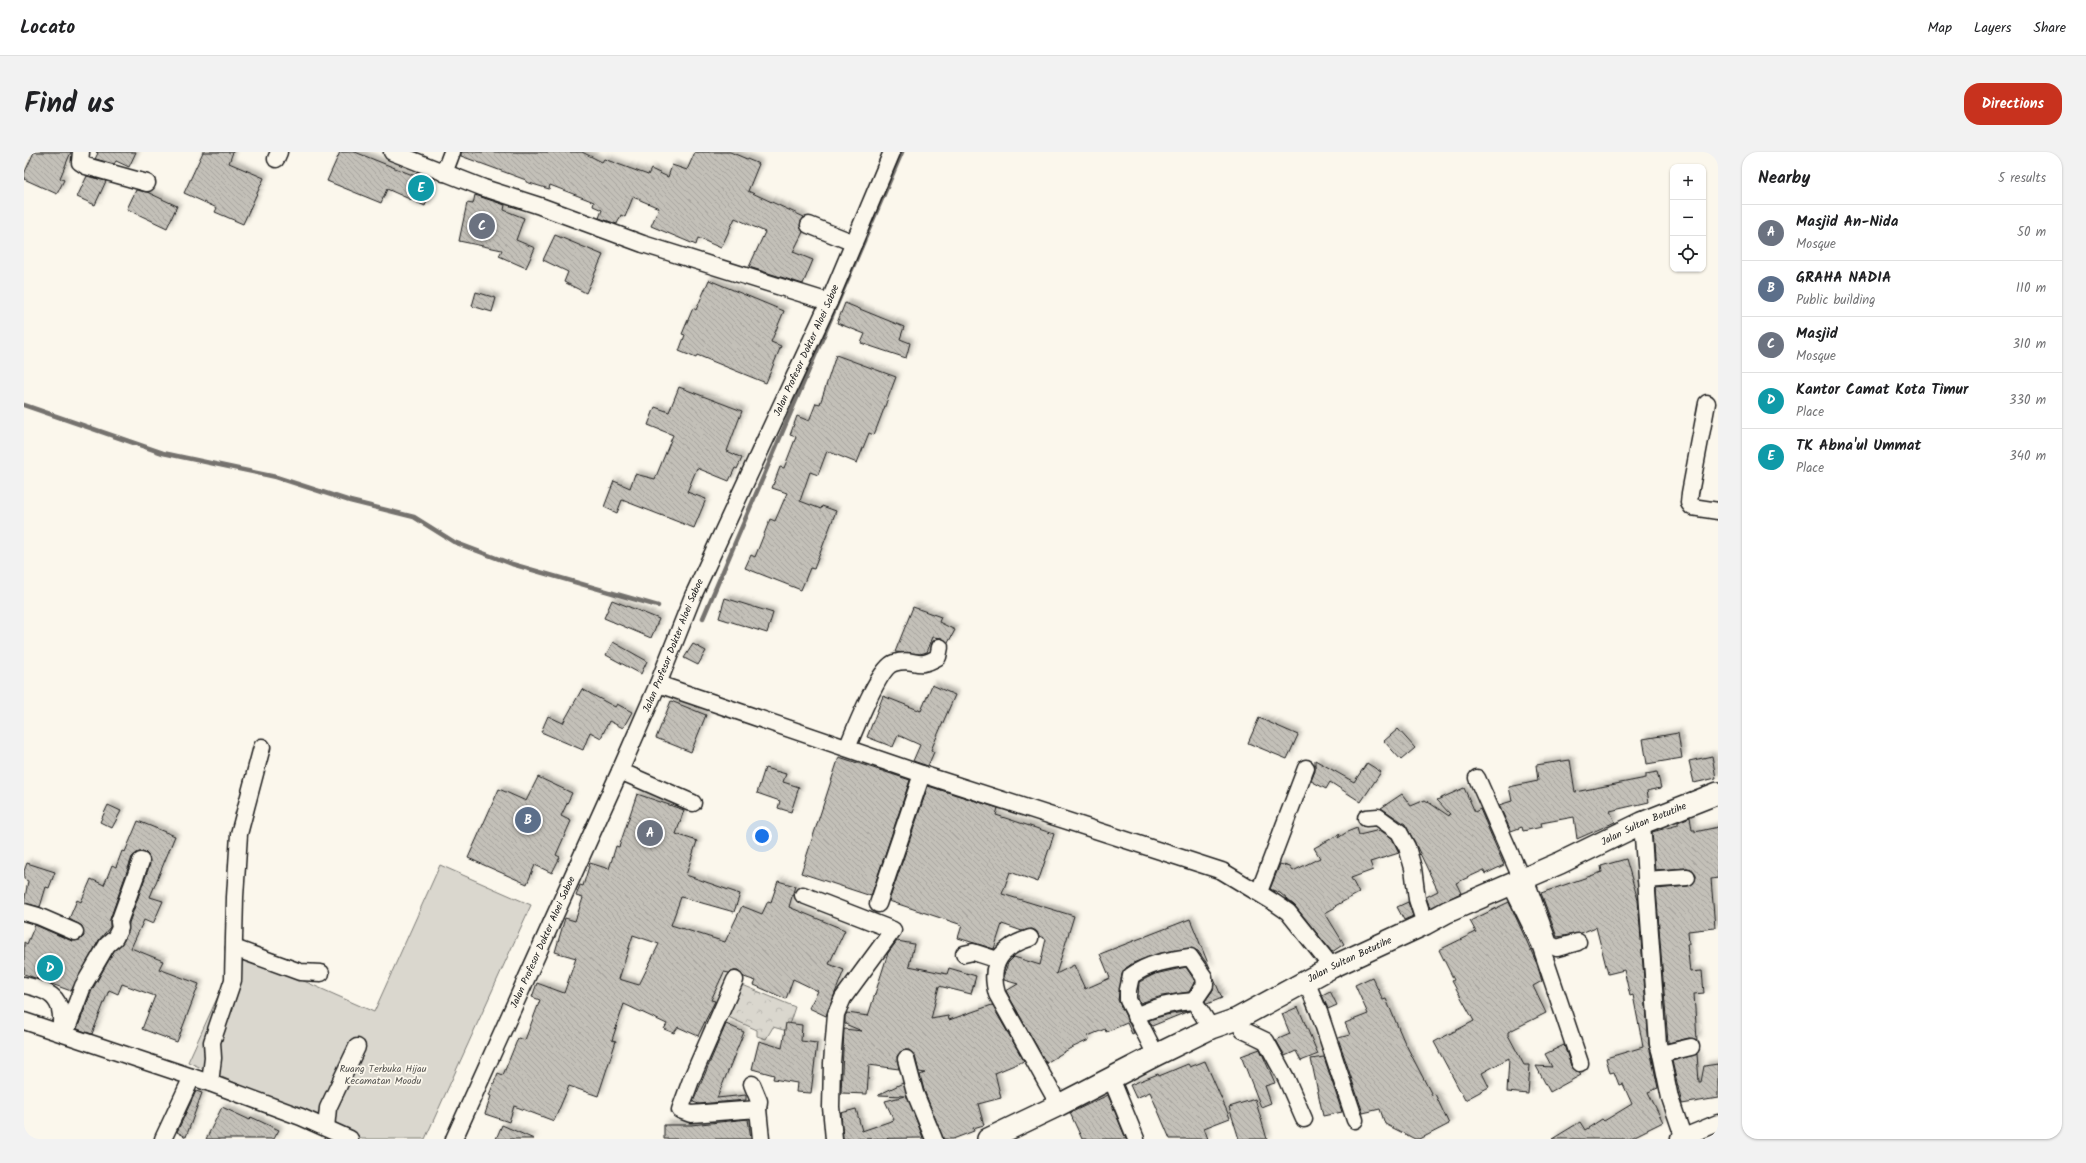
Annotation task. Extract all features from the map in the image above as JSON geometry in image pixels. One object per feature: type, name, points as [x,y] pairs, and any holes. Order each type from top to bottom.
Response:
[{"type":"main road","name":"Jalan Sultan Botutihe","points":[[988,1139],[1059,1105],[1211,1028],[1237,1018],[1332,967],[1425,924],[1447,912],[1517,882],[1642,823],[1718,793]]},
{"type":"street","points":[[81,152],[80,162],[86,166],[147,183]]},
{"type":"street","points":[[392,152],[444,173],[643,244],[829,302]]},
{"type":"street","points":[[444,173],[452,152]]},
{"type":"street","name":"Jalan Profesor Dokter Aloei Saboe","points":[[454,1139],[620,772],[658,684],[693,596],[829,302],[892,152]]},
{"type":"street","points":[[809,224],[854,243]]},
{"type":"street","points":[[1707,403],[1689,503],[1692,507],[1718,511]]},
{"type":"street","points":[[847,748],[874,689],[886,668],[892,663],[906,660],[922,665],[929,663],[938,657],[940,647]]},
{"type":"street","points":[[658,684],[922,774],[1222,871],[1259,892],[1288,912],[1332,967]]},
{"type":"street","points":[[210,1083],[214,1058],[212,1042],[233,980],[239,834],[262,747]]},
{"type":"street","points":[[1259,892],[1306,768]]},
{"type":"street","points":[[620,772],[693,803]]},
{"type":"street","points":[[878,904],[922,774]]},
{"type":"street","points":[[1478,778],[1545,959],[1580,1063]]},
{"type":"street","points":[[1366,818],[1378,817],[1399,832],[1407,847],[1413,868],[1417,899],[1425,924]]},
{"type":"street","points":[[1642,823],[1646,853],[1646,880],[1656,1028],[1670,1098],[1682,1138],[1718,1123]]},
{"type":"street","points":[[63,1033],[84,986],[107,945],[115,938],[120,928],[119,922],[142,861]]},
{"type":"street","points":[[1646,880],[1687,877]]},
{"type":"street","points":[[1517,882],[1529,888],[1549,944],[1557,948],[1578,942]]},
{"type":"street","points":[[803,895],[893,930],[844,998],[835,1019],[831,1107],[834,1139]]},
{"type":"street","points":[[24,912],[75,932]]},
{"type":"street","points":[[1030,938],[1015,943],[1006,949],[998,960],[994,970],[994,986],[997,994],[1059,1105]]},
{"type":"street","points":[[234,948],[300,972],[321,974]]},
{"type":"street","points":[[964,954],[973,952],[998,960]]},
{"type":"street","points":[[1156,1055],[1128,1000],[1128,990],[1131,976],[1152,964],[1190,957],[1194,960],[1204,977],[1205,985],[1194,1001]]},
{"type":"street","points":[[735,980],[691,1080],[680,1110],[691,1114],[758,1109]]},
{"type":"street","points":[[1306,981],[1320,1012],[1355,1120]]},
{"type":"street","points":[[24,985],[46,991],[56,998],[61,1010],[63,1033]]},
{"type":"street","points":[[1135,1016],[1161,1005],[1194,1001]]},
{"type":"street","points":[[1194,1001],[1211,1028]]},
{"type":"street","points":[[1237,1018],[1244,1030],[1266,1041],[1286,1078],[1304,1119]]},
{"type":"street","points":[[24,1021],[210,1083],[326,1128],[350,1139]]},
{"type":"street","points":[[326,1128],[328,1108],[357,1047]]},
{"type":"street","points":[[1661,1054],[1691,1047]]},
{"type":"street","points":[[906,1059],[915,1093],[934,1139]]},
{"type":"street","points":[[163,1139],[192,1077]]},
{"type":"street","points":[[1111,1078],[1136,1139]]},
{"type":"street","points":[[752,1084],[759,1101],[758,1109],[761,1139]]},
{"type":"green space","name":"Ruang Terbuka Hijau Kecamatan Moodu","points":[[440,865],[531,905],[425,1139],[362,1139],[188,1062],[238,952],[374,1012]]},
{"type":"green space","points":[[738,983],[795,1007],[787,1031],[773,1027],[766,1039],[757,1036],[757,1030],[726,1016]]},
{"type":"building","points":[[34,152],[71,152],[60,178],[64,180],[57,194],[24,179],[24,174]]},
{"type":"building","points":[[96,152],[136,152],[129,167],[116,161],[114,164],[95,159],[98,153]]},
{"type":"building","points":[[203,152],[233,152],[229,163],[264,178],[243,224],[215,212],[217,208],[184,193]]},
{"type":"building","points":[[340,152],[355,152],[415,176],[417,172],[434,179],[425,206],[387,189],[381,203],[327,181]]},
{"type":"building","points":[[461,152],[582,152],[602,162],[604,159],[648,175],[651,169],[668,177],[672,165],[687,170],[695,152],[730,152],[759,164],[748,191],[804,217],[800,226],[803,232],[793,252],[813,260],[803,284],[749,267],[765,232],[735,218],[721,248],[698,238],[696,245],[651,226],[659,208],[633,197],[625,217],[621,215],[617,224],[599,218],[602,210],[593,206],[594,202],[550,185],[549,189],[526,182],[526,180],[461,156]]},
{"type":"building","points":[[87,176],[106,181],[95,205],[77,197]]},
{"type":"building","points":[[136,190],[147,192],[177,206],[167,228],[127,209]]},
{"type":"building","points":[[475,195],[505,205],[504,210],[524,218],[516,240],[535,248],[526,268],[499,256],[502,250],[459,241],[467,203],[473,204]]},
{"type":"building","points":[[555,235],[603,255],[586,293],[564,282],[568,272],[543,260]]},
{"type":"building","points":[[709,280],[784,311],[771,342],[781,346],[766,383],[697,355],[696,358],[679,351],[685,335],[682,334],[693,308],[696,310]]},
{"type":"building","points":[[476,292],[496,298],[492,312],[472,306]]},
{"type":"building","points":[[845,303],[904,327],[900,339],[910,343],[906,358],[861,343],[865,334],[837,323]]},
{"type":"building","points":[[836,355],[896,377],[874,435],[869,433],[857,463],[827,451],[818,475],[810,472],[800,501],[821,509],[822,506],[836,511],[814,569],[810,568],[801,590],[745,568],[751,555],[755,557],[770,519],[775,521],[787,493],[772,488],[780,467],[784,468],[796,437],[790,435],[797,416],[809,421],[816,403],[820,404]]},
{"type":"building","points":[[679,387],[742,411],[727,451],[742,458],[729,481],[697,468],[687,492],[706,499],[694,528],[622,500],[617,513],[604,507],[614,481],[630,488],[635,474],[655,479],[673,435],[648,425],[655,407],[669,412]]},
{"type":"building","points":[[725,598],[773,613],[767,633],[719,618]]},
{"type":"building","points":[[612,600],[659,619],[651,638],[604,618]]},
{"type":"building","points":[[913,607],[941,617],[939,622],[955,630],[948,643],[942,638],[933,637],[927,652],[920,654],[895,652]]},
{"type":"building","points":[[613,642],[647,661],[641,674],[606,655]]},
{"type":"building","points":[[693,644],[706,651],[698,665],[684,658]]},
{"type":"building","points":[[932,685],[955,695],[931,750],[934,752],[928,766],[913,761],[920,745],[898,735],[893,747],[867,737],[883,696],[921,711]]},
{"type":"building","points":[[582,689],[615,707],[617,704],[632,712],[623,728],[609,721],[601,738],[590,732],[583,750],[541,732],[548,716],[563,723]]},
{"type":"building","points":[[671,701],[706,715],[691,752],[656,738]]},
{"type":"building","points":[[1259,718],[1298,735],[1287,759],[1248,743]]},
{"type":"building","points":[[1398,729],[1415,748],[1401,760],[1384,741]]},
{"type":"building","points":[[1678,733],[1682,758],[1647,764],[1643,739]]},
{"type":"building","points":[[1712,756],[1716,778],[1694,783],[1689,761]]},
{"type":"building","points":[[839,757],[910,780],[871,896],[801,873]]},
{"type":"building","points":[[1315,760],[1354,782],[1367,763],[1381,772],[1361,802],[1330,782],[1326,789],[1311,781],[1315,771]]},
{"type":"building","points":[[1570,760],[1575,792],[1646,778],[1646,774],[1657,772],[1661,788],[1647,791],[1649,802],[1610,811],[1615,822],[1577,839],[1574,817],[1541,823],[1542,827],[1523,831],[1522,827],[1511,831],[1499,805],[1512,801],[1509,787],[1538,781],[1536,765]]},
{"type":"building","points":[[765,768],[786,774],[783,782],[799,787],[791,812],[778,808],[780,801],[757,793]]},
{"type":"building","points":[[538,777],[572,793],[561,816],[571,821],[556,855],[560,857],[552,873],[535,865],[527,884],[468,858],[499,789],[526,801]]},
{"type":"building","points":[[928,786],[998,808],[996,815],[1054,834],[1038,882],[1010,872],[1002,894],[1074,916],[1056,974],[1074,965],[1085,989],[1110,978],[1100,954],[1190,919],[1210,968],[1198,951],[1189,948],[1157,954],[1133,963],[1126,968],[1122,974],[1118,1000],[1134,1033],[1132,1034],[1127,1023],[1106,1032],[1105,1029],[1088,1036],[1089,1040],[1069,1049],[1046,1063],[1006,991],[1018,984],[1004,980],[1004,974],[1008,963],[1014,957],[1040,965],[1046,939],[1039,936],[1036,931],[1032,929],[1022,931],[1002,924],[994,949],[958,938],[962,925],[889,901]]},
{"type":"building","points":[[1464,788],[1475,812],[1480,809],[1504,865],[1485,874],[1484,870],[1456,883],[1461,893],[1430,908],[1426,897],[1438,891],[1415,843],[1405,824],[1381,808],[1402,794],[1411,806],[1425,800],[1449,816],[1450,814],[1437,800]]},
{"type":"building","points":[[637,794],[684,810],[676,834],[697,841],[686,875],[740,894],[734,912],[681,897],[671,925],[725,942],[742,906],[762,914],[768,901],[771,902],[778,881],[795,886],[789,907],[845,930],[829,964],[844,970],[826,1016],[809,1008],[818,991],[793,979],[786,999],[754,985],[756,981],[744,977],[738,971],[729,973],[724,972],[711,1000],[715,1001],[698,1036],[678,1027],[674,1033],[664,1029],[667,1024],[624,1004],[612,1040],[616,1041],[598,1096],[569,1086],[554,1121],[514,1106],[509,1122],[485,1114],[491,1096],[489,1095],[498,1073],[503,1075],[518,1038],[525,1040],[540,1000],[532,997],[537,983],[564,993],[576,958],[555,952],[565,918],[575,921],[583,898],[576,896],[580,885],[583,886],[590,863],[609,869],[616,846],[619,847]],"holes":[[[633,935],[659,944],[639,985],[619,979]]]},
{"type":"building","points":[[108,805],[121,811],[112,828],[100,822]]},
{"type":"building","points":[[1690,817],[1692,830],[1695,830],[1695,832],[1718,827],[1718,878],[1711,879],[1715,928],[1688,931],[1689,944],[1687,944],[1690,972],[1702,971],[1704,993],[1694,994],[1697,1040],[1689,1038],[1668,1043],[1656,889],[1688,886],[1695,881],[1696,876],[1691,869],[1687,868],[1655,870],[1652,832],[1678,825],[1678,822]]},
{"type":"building","points":[[138,821],[175,836],[150,897],[163,901],[153,924],[144,920],[131,948],[163,961],[159,969],[199,984],[177,1042],[142,1029],[155,996],[122,984],[118,994],[109,990],[92,1034],[77,1029],[92,990],[114,951],[123,942],[128,932],[129,923],[150,864],[148,855],[145,852],[139,852],[132,857],[110,919],[110,927],[99,940],[71,991],[24,974],[24,942],[27,944],[35,925],[72,941],[80,940],[84,936],[82,926],[69,919],[77,900],[81,902],[91,879],[104,885],[112,865],[116,867],[122,851],[125,852]]},
{"type":"building","points":[[1357,828],[1359,835],[1380,830],[1392,838],[1399,853],[1370,862],[1373,870],[1351,878],[1359,893],[1325,913],[1344,944],[1332,952],[1295,906],[1280,893],[1270,889],[1280,864],[1290,867],[1293,871],[1320,858],[1314,848],[1340,834],[1338,838]]},
{"type":"building","points":[[1626,859],[1638,900],[1649,1045],[1658,1088],[1648,1092],[1663,1122],[1629,1139],[1552,1139],[1580,1122],[1585,1130],[1602,1119],[1604,1121],[1632,1104],[1623,1084],[1619,1085],[1614,1072],[1610,1073],[1606,1058],[1643,1047],[1633,995],[1630,996],[1624,970],[1608,974],[1596,927],[1581,933],[1557,937],[1541,893],[1602,872],[1601,866]]},
{"type":"building","points":[[27,863],[55,872],[49,888],[46,887],[40,907],[24,903],[28,881],[24,879],[24,871]]},
{"type":"building","points":[[1408,902],[1413,916],[1404,920],[1397,907]]},
{"type":"building","points":[[1509,902],[1537,964],[1542,981],[1533,986],[1546,1013],[1508,1032],[1508,1035],[1524,1065],[1530,1065],[1528,1094],[1507,1092],[1509,1058],[1482,1073],[1489,1087],[1465,1100],[1434,1042],[1474,1021],[1452,981],[1454,980],[1439,950],[1476,932],[1470,921]]},
{"type":"building","points":[[897,941],[914,944],[909,966],[947,974],[949,968],[976,976],[971,994],[939,986],[931,1019],[948,1016],[949,1020],[992,1005],[1024,1061],[995,1073],[1001,1098],[978,1104],[984,1125],[973,1128],[974,1131],[953,1139],[943,1139],[924,1090],[920,1075],[925,1073],[919,1072],[915,1056],[909,1050],[903,1050],[897,1056],[899,1069],[869,1065],[867,1094],[841,1093],[844,1029],[862,1031],[845,1024],[845,1016],[847,1013],[868,1016],[888,953]]},
{"type":"building","points":[[1186,967],[1195,981],[1189,992],[1162,996],[1140,1003],[1138,998],[1139,982],[1155,974]]},
{"type":"building","points":[[1372,977],[1383,1000],[1386,999],[1404,1041],[1432,1095],[1435,1094],[1449,1124],[1420,1139],[1415,1139],[1385,1124],[1380,1109],[1363,1113],[1338,1038],[1350,1035],[1345,1023],[1368,1014],[1355,985]]},
{"type":"building","points":[[1214,979],[1222,998],[1207,1004],[1205,1001],[1213,990]]},
{"type":"building","points":[[1330,991],[1337,1005],[1328,1009],[1322,995]]},
{"type":"building","points":[[1298,1007],[1318,1054],[1301,1061],[1296,1051],[1285,1056],[1276,1040],[1290,1034],[1282,1014]]},
{"type":"building","points":[[1189,1011],[1152,1026],[1149,1020],[1166,1015]]},
{"type":"building","points":[[786,1023],[802,1025],[801,1041],[817,1043],[811,1093],[796,1092],[797,1083],[773,1079],[774,1075],[752,1069],[759,1041],[782,1048]]},
{"type":"building","points":[[726,1024],[744,1032],[717,1098],[746,1095],[746,1100],[699,1104],[693,1102]]},
{"type":"building","points":[[1564,1045],[1571,1066],[1581,1075],[1550,1092],[1536,1066],[1552,1067],[1545,1054]]},
{"type":"building","points":[[1260,1049],[1275,1083],[1265,1086],[1271,1103],[1261,1107],[1241,1056]]},
{"type":"building","points":[[1697,1054],[1699,1082],[1701,1082],[1704,1066],[1718,1064],[1718,1098],[1682,1104],[1672,1061]]},
{"type":"building","points":[[1324,1057],[1342,1112],[1323,1116],[1311,1059]]},
{"type":"building","points":[[1205,1061],[1230,1118],[1204,1128],[1208,1139],[1170,1139],[1150,1092],[1136,1098],[1130,1085],[1158,1074],[1159,1076],[1188,1064],[1190,1067]]},
{"type":"building","points":[[903,1083],[923,1138],[843,1139],[841,1113],[856,1109],[862,1131],[894,1120],[885,1101],[905,1096],[878,1095]]},
{"type":"building","points":[[196,1091],[202,1093],[186,1137],[177,1132]]},
{"type":"building","points":[[1108,1095],[1126,1139],[1082,1139],[1070,1113]]},
{"type":"building","points":[[1255,1099],[1267,1139],[1239,1139],[1229,1107]]},
{"type":"building","points":[[222,1107],[250,1120],[251,1117],[279,1130],[274,1139],[206,1139]]},
{"type":"building","points":[[748,1119],[751,1139],[664,1139],[664,1125],[691,1125]]},
{"type":"building","points":[[502,1125],[534,1139],[496,1139]]},
{"type":"waterway","points":[[703,618],[902,152]]},
{"type":"waterway","points":[[24,405],[163,453],[276,477],[350,501],[414,517],[454,542],[512,564],[658,606]]},
{"type":"place","name":"TK Abna'ul Ummat","points":[[421,188]]},
{"type":"place","name":"Masjid","points":[[482,226]]},
{"type":"place","name":"GRAHA NADIA","points":[[528,820]]},
{"type":"place","name":"Masjid An-Nida","points":[[650,833]]},
{"type":"place","name":"Kantor Camat Kota Timur","points":[[50,968]]}]
